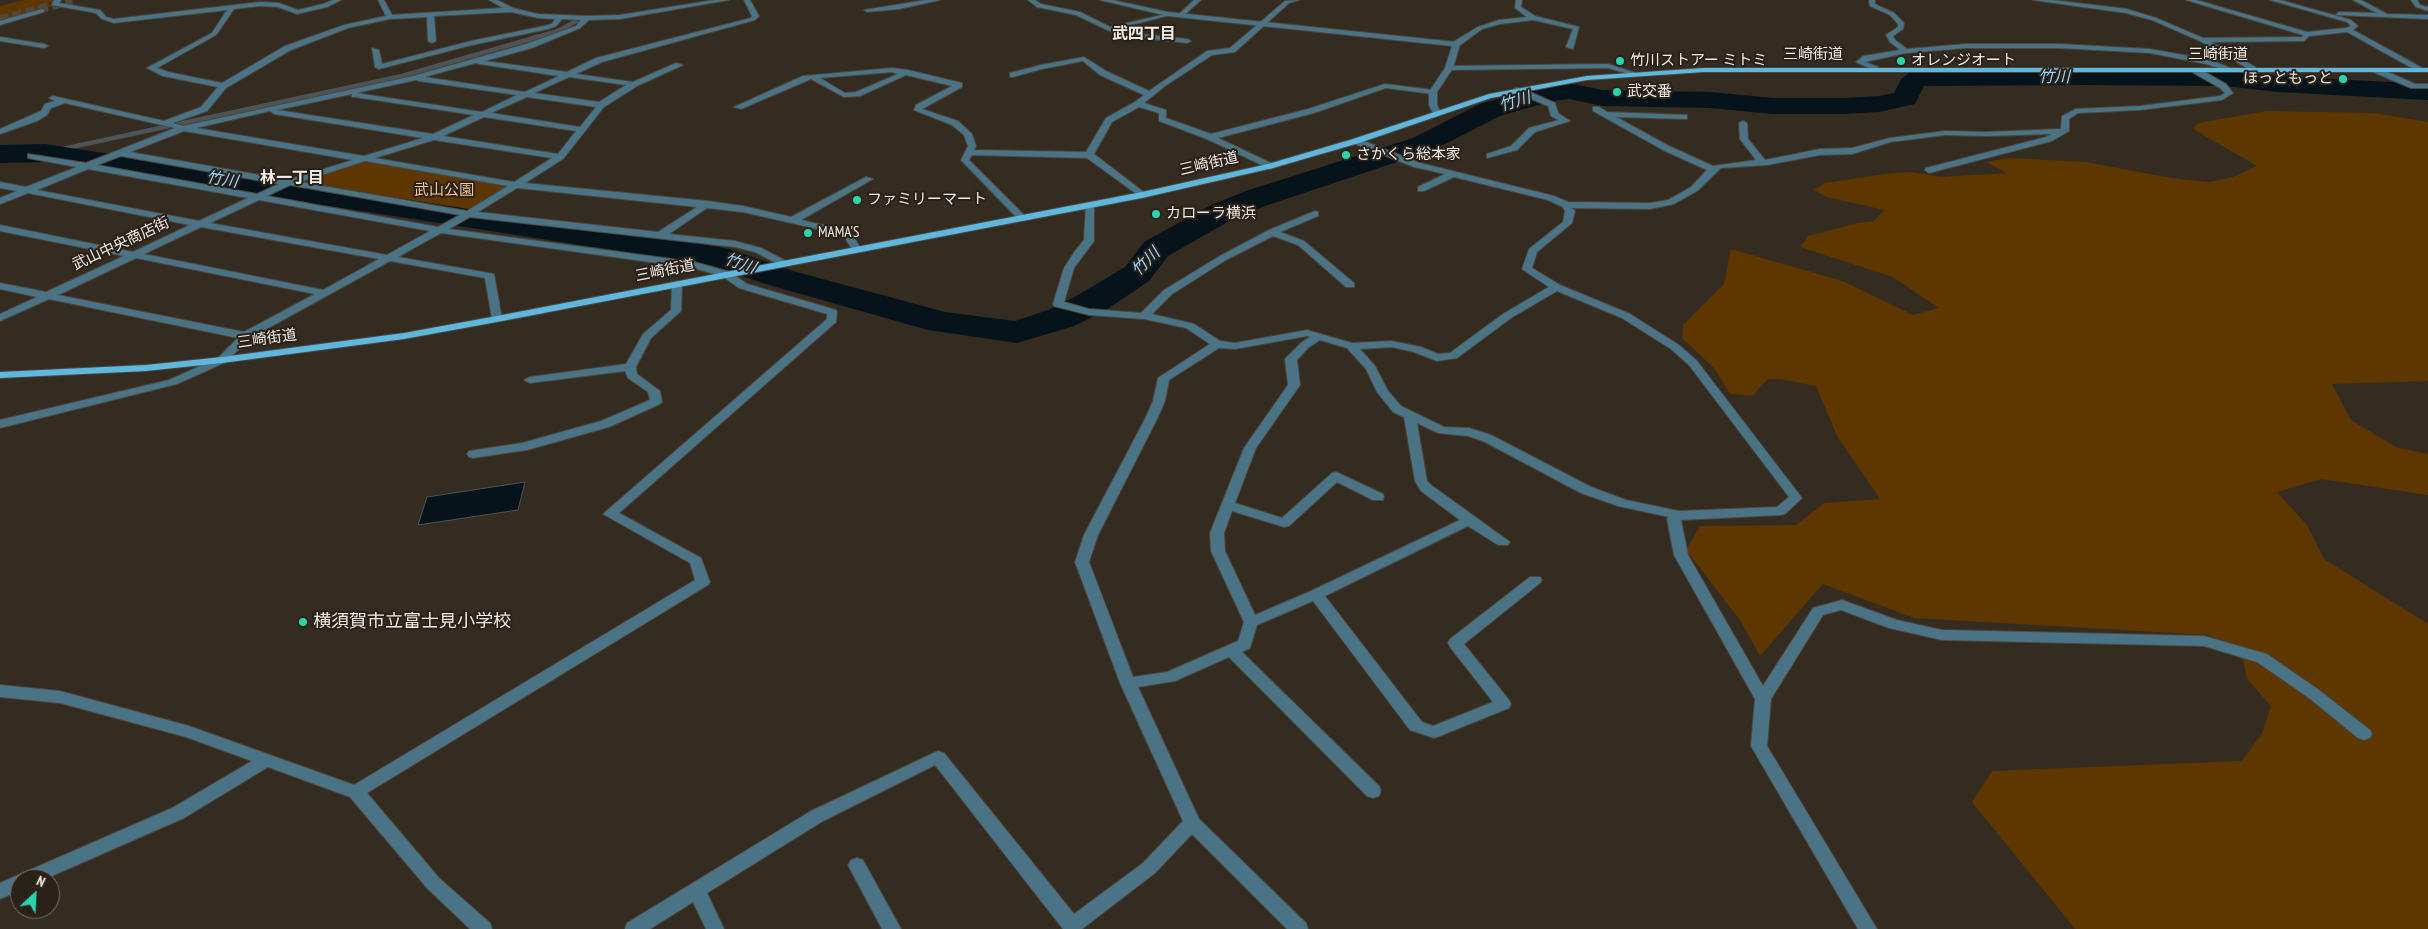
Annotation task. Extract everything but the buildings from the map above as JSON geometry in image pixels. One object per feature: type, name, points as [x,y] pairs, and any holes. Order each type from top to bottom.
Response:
[{"type":"main road","name":"三崎街道","points":[[0,375],[146,368],[222,360],[404,336],[497,319],[1142,195],[1270,166],[1356,141],[1489,96],[1587,78],[1704,70],[2425,70]]},
{"type":"street","points":[[58,0],[54,4],[98,11],[104,18],[114,21],[260,4],[279,5],[297,12],[325,6],[338,0]]},
{"type":"street","points":[[381,0],[390,17]]},
{"type":"street","points":[[492,0],[511,10]]},
{"type":"street","points":[[164,124],[204,110],[223,86],[288,48],[346,26],[390,17],[511,10],[559,18],[620,16],[726,0]]},
{"type":"street","name":"武山中央商店街","points":[[0,318],[290,182],[434,137],[599,60],[754,19],[756,16],[747,0]]},
{"type":"street","points":[[867,10],[899,7],[937,0]]},
{"type":"street","points":[[1031,0],[1040,6],[1078,13],[1120,34],[1187,41]]},
{"type":"street","points":[[1103,0],[1168,14],[1263,22],[1456,44]]},
{"type":"street","points":[[1180,15],[1198,0]]},
{"type":"street","points":[[1089,155],[1109,120],[1138,104],[1149,94],[1210,54],[1232,50],[1287,2],[1296,0]]},
{"type":"street","points":[[1518,0],[1518,8],[1533,18]]},
{"type":"street","points":[[1872,0],[1872,6],[1892,14],[1902,24],[1901,28],[1889,35],[1892,42],[1906,51]]},
{"type":"street","points":[[2036,0],[2126,11],[2154,19],[2202,40],[2254,70]]},
{"type":"street","points":[[2103,0],[2124,5],[2126,11]]},
{"type":"street","points":[[2189,0],[2307,34],[2348,30],[2355,26],[2349,21],[2273,0]]},
{"type":"street","points":[[2356,0],[2391,17]]},
{"type":"street","points":[[2414,0],[2418,6],[2428,9]]},
{"type":"street","points":[[223,86],[166,74],[150,68],[214,34],[232,7]]},
{"type":"street","points":[[0,23],[42,11]]},
{"type":"street","points":[[2322,13],[2428,17]]},
{"type":"street","points":[[430,14],[432,42]]},
{"type":"street","points":[[1109,29],[1168,14]]},
{"type":"street","points":[[374,50],[379,67],[471,43],[546,28],[554,25],[559,18]]},
{"type":"street","points":[[0,201],[183,128],[414,78],[530,46],[578,27],[587,18]]},
{"type":"street","points":[[1437,113],[1433,105],[1433,92],[1449,68],[1456,44],[1480,28],[1499,22],[1533,18],[1577,28],[1570,47]]},
{"type":"street","points":[[2348,30],[2425,70]]},
{"type":"street","points":[[2202,40],[2304,39],[2307,34]]},
{"type":"street","points":[[0,39],[44,46]]},
{"type":"street","points":[[1875,69],[1860,62],[1866,58],[1906,51],[1966,46],[2108,47],[2150,51],[2208,62],[2231,70]]},
{"type":"street","points":[[1013,76],[1041,67],[1084,59],[1103,73],[1149,94]]},
{"type":"street","points":[[474,61],[634,84]]},
{"type":"street","points":[[0,424],[173,382],[222,360],[246,336],[469,214],[518,185],[560,157],[601,105],[614,95],[634,84],[679,65]]},
{"type":"street","points":[[1449,68],[1608,66],[1632,74]]},
{"type":"street","points":[[738,107],[771,94],[803,78],[892,70],[908,72],[958,85],[919,107],[918,110],[955,123],[968,134],[972,146],[965,160],[1022,218]]},
{"type":"street","points":[[1929,170],[2049,139],[2066,129],[2065,118],[2076,111],[2158,106],[2222,98],[2229,93],[2223,86],[2195,70]]},
{"type":"street","points":[[2376,70],[2414,86],[2428,86]]},
{"type":"street","points":[[813,77],[844,95],[857,94],[908,72]]},
{"type":"street","points":[[414,78],[601,105]]},
{"type":"street","points":[[1210,137],[1310,111],[1385,86],[1433,92]]},
{"type":"street","points":[[1490,156],[1514,148],[1532,130],[1566,121],[1554,114],[1552,106],[1518,90]]},
{"type":"street","points":[[347,94],[580,130]]},
{"type":"street","points":[[53,98],[183,128],[518,185],[743,209],[838,231],[849,236],[856,249]]},
{"type":"street","points":[[0,132],[26,122],[44,113],[48,106],[65,100]]},
{"type":"street","points":[[1138,104],[1163,112],[1162,119],[1210,137],[1270,166]]},
{"type":"street","points":[[1596,109],[1666,148],[1712,168],[1820,152],[1852,151],[1890,140],[1945,133],[2062,131]]},
{"type":"street","points":[[265,110],[560,157]]},
{"type":"street","points":[[1604,114],[1684,117]]},
{"type":"street","points":[[1743,122],[1744,139],[1762,162]]},
{"type":"street","points":[[1356,141],[1417,165],[1552,198],[1566,205],[1650,206],[1671,202],[1694,189],[1712,168]]},
{"type":"street","points":[[969,152],[1089,155],[1142,195]]},
{"type":"street","points":[[119,153],[469,214],[734,244],[758,250],[784,264]]},
{"type":"street","points":[[31,156],[439,230],[661,259],[726,274],[743,286],[832,312],[832,320],[610,514],[696,561],[703,582],[356,792]]},
{"type":"street","points":[[1421,188],[1453,174]]},
{"type":"street","points":[[792,220],[869,179]]},
{"type":"street","points":[[0,185],[199,224],[490,276],[497,319]]},
{"type":"street","points":[[662,236],[707,204]]},
{"type":"street","points":[[1089,205],[1089,242],[1078,253],[1069,268],[1058,304],[1089,312],[1144,316],[1190,326],[1217,344],[1236,346],[1306,333],[1351,346],[1392,344],[1417,349],[1437,358],[1453,356],[1507,316],[1556,287]]},
{"type":"street","points":[[1351,346],[1371,368],[1383,392],[1397,409],[1442,430],[1469,432],[1488,438],[1586,490],[1623,503],[1679,515],[1780,511],[1796,498],[1687,357],[1675,347],[1626,316],[1556,287],[1528,269],[1532,251],[1567,223],[1570,211],[1566,205]]},
{"type":"street","points":[[1144,316],[1168,292],[1272,232],[1315,214]]},
{"type":"street","points":[[0,228],[324,293]]},
{"type":"street","points":[[1272,232],[1301,243],[1350,285]]},
{"type":"street","points":[[473,454],[522,447],[605,424],[656,402],[654,390],[632,376],[630,367],[647,336],[676,312],[677,284]]},
{"type":"street","points":[[0,286],[246,336]]},
{"type":"street","points":[[1128,683],[1170,677],[1245,644],[1251,622],[1218,551],[1217,533],[1250,448],[1294,385],[1291,359],[1305,344],[1318,337]]},
{"type":"street","points":[[1217,344],[1164,378],[1159,401],[1151,420],[1091,535],[1082,562],[1128,683],[1192,823],[1299,929]]},
{"type":"street","points":[[530,380],[630,367]]},
{"type":"street","points":[[1410,416],[1421,481],[1426,488],[1470,521],[1503,542]]},
{"type":"street","points":[[1228,505],[1284,523],[1336,476],[1378,497]]},
{"type":"street","points":[[1679,515],[1674,519],[1681,555],[1763,699]]},
{"type":"street","points":[[1251,622],[1316,594],[1470,521]]},
{"type":"street","points":[[1316,594],[1416,726],[1434,732],[1503,704],[1455,643],[1535,580]]},
{"type":"street","points":[[1868,929],[1759,746],[1763,699],[1818,611],[1842,605],[1894,624],[1942,636],[2204,641],[2262,658],[2314,694],[2364,734]]},
{"type":"street","points":[[1232,650],[1373,792]]},
{"type":"street","points":[[0,692],[60,697],[189,732],[356,792],[433,883],[483,929]]},
{"type":"street","points":[[634,929],[817,816],[938,757],[1072,926],[1149,868],[1192,823]]},
{"type":"street","points":[[50,869],[178,814],[267,760]]},
{"type":"street","points":[[857,864],[892,929]]},
{"type":"street","points":[[697,890],[715,929]]},
{"type":"green space","points":[[23,0],[52,0],[48,5],[54,6],[0,22],[0,6]]},
{"type":"green space","points":[[2266,111],[2375,113],[2428,122],[2428,381],[2332,384],[2351,420],[2396,447],[2428,454],[2428,495],[2321,479],[2277,492],[2307,525],[2324,559],[2428,624],[2428,929],[2075,929],[1972,802],[1992,771],[2242,761],[2262,733],[2271,706],[2247,679],[2243,660],[2209,635],[1914,618],[1823,584],[1760,656],[1740,620],[1686,550],[1700,526],[1796,525],[1824,503],[1880,499],[1837,436],[1816,386],[1780,379],[1768,379],[1752,396],[1730,394],[1714,368],[1682,338],[1683,325],[1724,284],[1731,249],[1843,281],[1913,315],[1939,308],[1893,277],[1800,247],[1808,236],[1853,224],[1874,221],[1884,210],[1827,197],[1814,190],[1825,183],[1910,172],[1942,177],[2007,173],[1986,162],[2009,158],[2086,162],[2171,178],[2209,182],[2233,177],[2257,166],[2193,129],[2198,123]]},
{"type":"green space","name":"武山公園","points":[[364,159],[518,185],[469,214],[290,182]]},
{"type":"shaded area","points":[[525,482],[518,510],[418,525],[427,497]]},
{"type":"waterway","points":[[53,151],[402,76],[558,31],[578,20]]},
{"type":"waterway","name":"竹川","points":[[0,154],[45,153],[501,224],[630,241],[717,256],[781,278],[867,300],[941,322],[1017,332],[1061,318],[1093,302],[1137,274],[1156,249],[1222,212],[1257,198],[1423,144],[1490,110],[1545,94],[1569,91],[1603,98],[1710,100],[1773,106],[1845,106],[1879,104],[1906,98],[1910,84],[1918,78],[2086,77],[2225,78],[2277,84],[2428,92]]},
{"type":"waterway","name":"竹川","points":[[45,153],[59,150]]},
{"type":"tunnel","points":[[0,20],[72,0]]},
{"type":"place","name":"竹川ストアー ミトミ","points":[[1620,61]]},
{"type":"place","name":"オレンジオート","points":[[1901,61]]},
{"type":"place","name":"ほっともっと","points":[[2343,79]]},
{"type":"place","name":"武交番","points":[[1617,92]]},
{"type":"place","name":"さかくら総本家","points":[[1346,155]]},
{"type":"place","name":"ファミリーマート","points":[[857,200]]},
{"type":"place","name":"カローラ横浜","points":[[1156,214]]},
{"type":"place","name":"MAMA'S","points":[[808,233]]},
{"type":"place","name":"横須賀市立富士見小学校","points":[[303,622]]},
{"type":"district","name":"武四丁目","points":[[1144,34]]},
{"type":"district","name":"林一丁目","points":[[292,178]]}]
